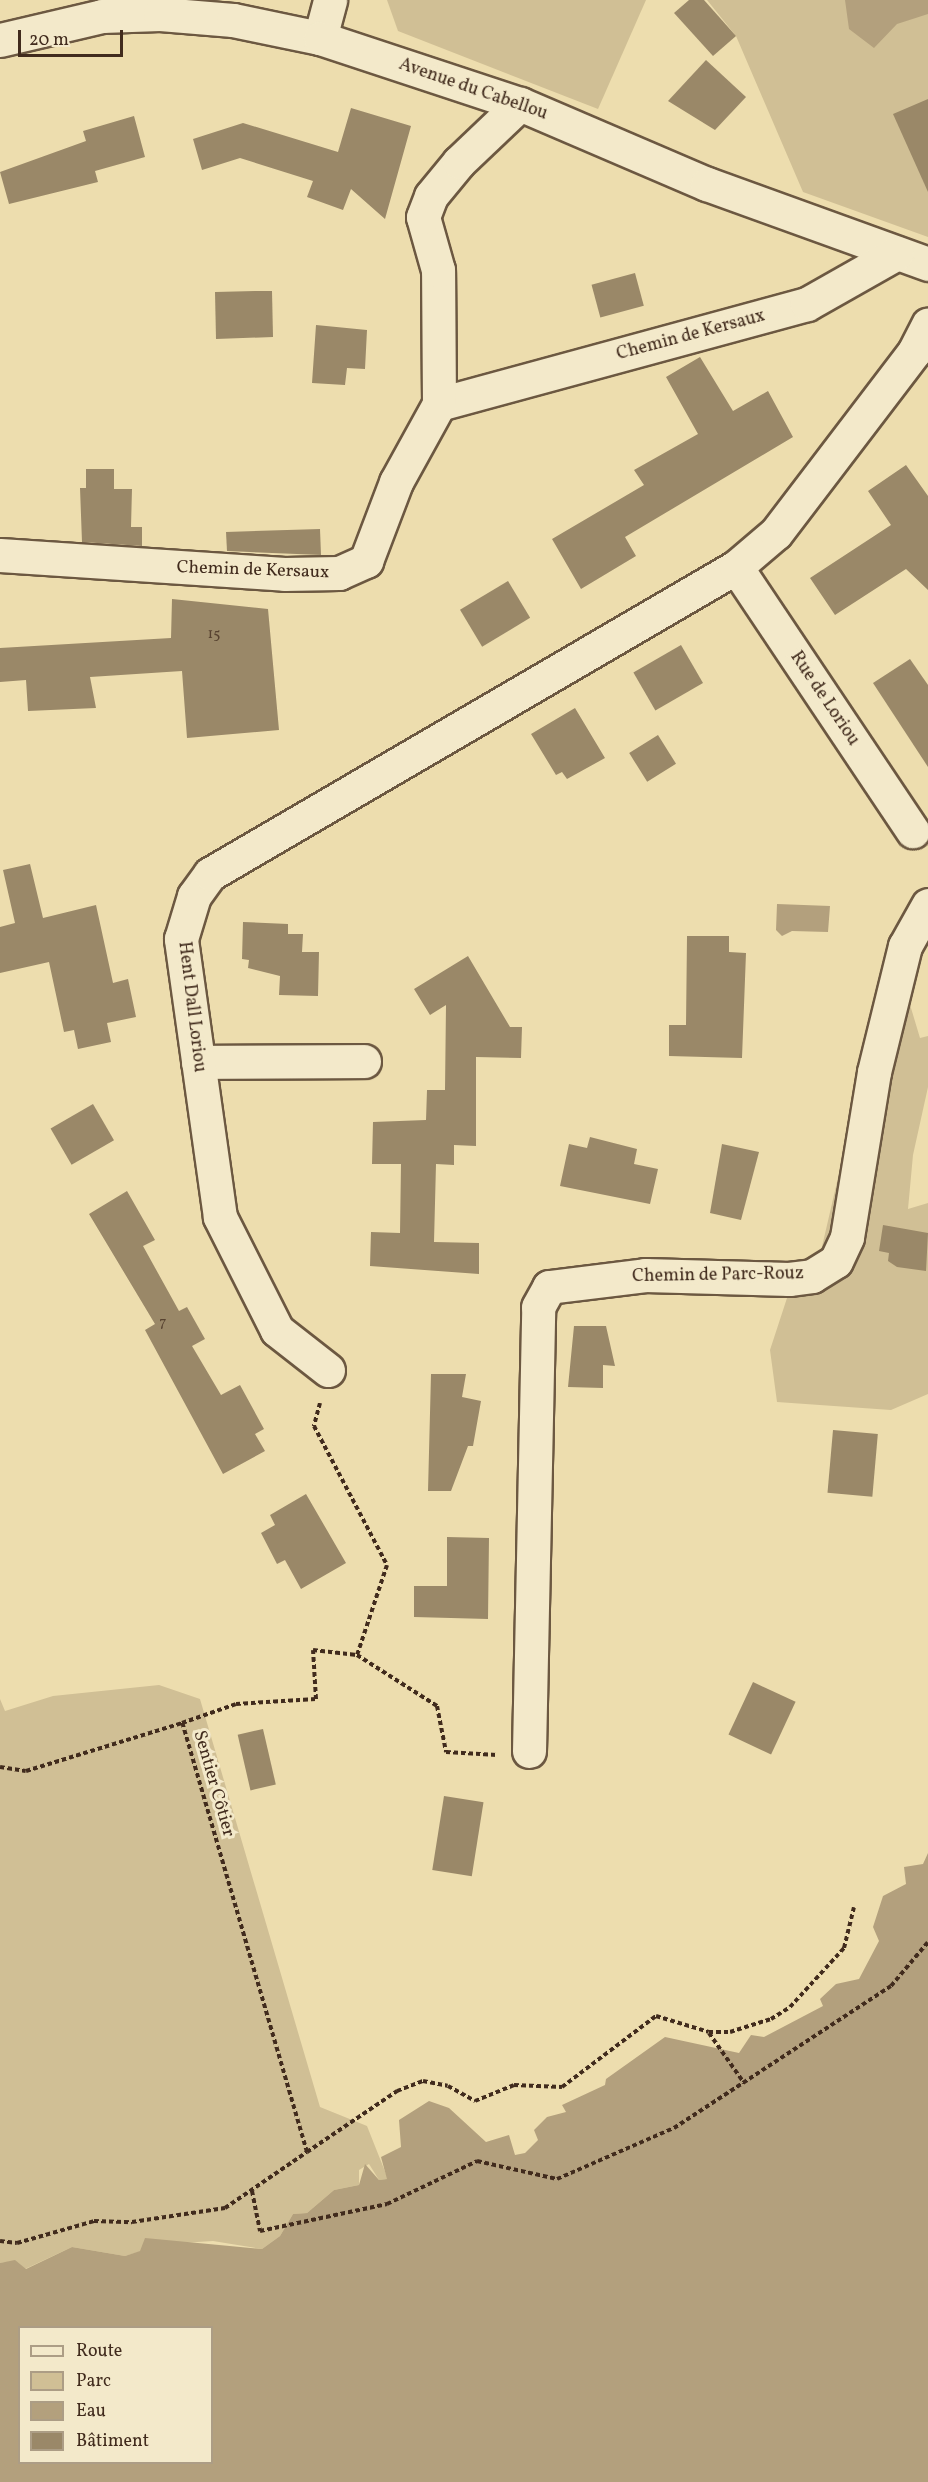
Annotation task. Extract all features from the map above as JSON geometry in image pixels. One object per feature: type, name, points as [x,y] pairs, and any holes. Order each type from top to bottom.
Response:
[{"type":"street","points":[[320,38],[330,0]]},
{"type":"street","name":"Avenue du Cabellou","points":[[0,40],[102,16],[160,14],[233,20],[320,38],[520,104],[707,184],[928,264]]},
{"type":"street","name":"Chemin de Kersaux","points":[[0,555],[284,574],[351,571],[366,561],[396,482],[439,404],[438,270],[423,217],[431,196],[459,162],[520,104]]},
{"type":"street","name":"Chemin de Kersaux","points":[[439,404],[807,304],[897,253]]},
{"type":"street","points":[[736,567],[776,533],[914,352],[928,324]]},
{"type":"street","name":"Hent Dall Loriou","points":[[328,1370],[277,1329],[220,1217],[181,939],[194,896],[210,874],[736,567]]},
{"type":"street","name":"Rue de Loriou","points":[[736,567],[913,831]]},
{"type":"street","name":"Chemin de Parc-Rouz","points":[[529,1751],[538,1307],[549,1287],[645,1275],[789,1279],[812,1276],[836,1261],[847,1237],[874,1072],[904,946],[928,905]]},
{"type":"street","points":[[198,1062],[364,1061]]},
{"type":"path","points":[[328,1370],[314,1426],[387,1565],[357,1655]]},
{"type":"path","name":"Sentier Côtier","points":[[307,2152],[182,1723],[236,1704],[316,1699],[313,1650],[357,1655],[437,1706],[446,1752],[529,1751]]},
{"type":"path","points":[[0,1767],[26,1771],[182,1723]]},
{"type":"path","points":[[0,2241],[17,2243],[94,2221],[195,2214],[225,2208],[397,2091],[423,2081],[448,2086],[475,2101],[514,2085],[562,2087],[656,2016],[709,2032],[730,2032],[790,2007],[844,1948],[854,1907]]},
{"type":"path","points":[[252,2191],[260,2231],[387,2205],[477,2161],[557,2179],[674,2128],[891,1986],[928,1941]]},
{"type":"path","points":[[709,2032],[744,2083]]},
{"type":"green space","points":[[387,0],[646,0],[598,109],[398,31]]},
{"type":"green space","points":[[707,0],[928,0],[928,237],[803,192],[736,36]]},
{"type":"green space","points":[[902,978],[920,1038],[928,1036],[928,1087],[913,1155],[908,1209],[928,1203],[928,1394],[891,1410],[777,1402],[770,1350],[787,1298],[821,1251],[840,1169],[876,1080]]},
{"type":"green space","points":[[159,1685],[200,1699],[320,2107],[367,2126],[388,2179],[379,2180],[369,2164],[359,2170],[359,2185],[334,2190],[307,2213],[293,2214],[280,2236],[262,2249],[213,2241],[165,2244],[125,2256],[72,2247],[25,2269],[15,2261],[0,2263],[0,1699],[5,1711],[53,1696]]},
{"type":"water","points":[[845,0],[928,0],[928,14],[897,24],[874,48],[849,29]]},
{"type":"water","points":[[777,904],[830,906],[828,932],[792,931],[782,936],[776,930]]},
{"type":"water","points":[[928,1853],[928,2482],[0,2482],[0,2263],[15,2260],[26,2269],[72,2247],[125,2256],[140,2251],[145,2238],[262,2249],[280,2236],[293,2214],[307,2213],[334,2190],[359,2185],[365,2164],[379,2180],[387,2179],[381,2157],[401,2147],[399,2120],[429,2101],[449,2108],[486,2142],[509,2135],[515,2155],[525,2153],[538,2140],[534,2130],[547,2117],[566,2112],[562,2105],[605,2085],[606,2079],[665,2037],[739,2053],[751,2035],[764,2037],[823,2006],[820,1999],[836,1984],[859,1979],[879,1941],[873,1927],[883,1896],[906,1884],[904,1867],[923,1864]]},
{"type":"building","points":[[689,0],[704,0],[736,36],[713,56],[674,13]]},
{"type":"building","points":[[706,60],[746,97],[715,130],[668,101]]},
{"type":"building","points":[[928,99],[928,192],[893,114]]},
{"type":"building","points":[[351,108],[411,126],[385,219],[351,189],[343,210],[307,197],[313,181],[240,158],[202,170],[193,139],[243,123],[338,152]]},
{"type":"building","points":[[134,116],[145,157],[95,171],[98,182],[9,204],[0,172],[86,141],[83,131]]},
{"type":"building","points":[[635,273],[644,306],[600,317],[592,285]]},
{"type":"building","points":[[272,291],[273,337],[216,339],[215,292]]},
{"type":"building","points":[[316,325],[367,330],[365,369],[347,368],[345,385],[312,383]]},
{"type":"building","points":[[700,357],[733,411],[768,391],[793,437],[625,537],[636,556],[581,589],[552,539],[644,485],[634,470],[698,434],[666,377]]},
{"type":"building","points":[[906,465],[928,496],[928,590],[906,569],[835,615],[810,578],[891,525],[868,491]]},
{"type":"building","points":[[86,469],[114,469],[114,489],[132,489],[131,527],[142,527],[142,546],[82,542],[80,488],[86,488]]},
{"type":"building","points":[[320,529],[321,555],[227,551],[226,532]]},
{"type":"building","points":[[508,581],[530,618],[482,647],[460,610]]},
{"type":"building","points":[[172,599],[268,609],[279,730],[187,738],[182,671],[90,677],[96,708],[28,711],[26,680],[0,682],[0,648],[171,638]]},
{"type":"building","points":[[681,645],[703,683],[655,711],[633,672]]},
{"type":"building","points":[[910,659],[928,685],[928,767],[873,683]]},
{"type":"building","points":[[575,708],[605,758],[567,779],[562,772],[556,775],[531,734]]},
{"type":"building","points":[[658,735],[676,764],[647,782],[629,753]]},
{"type":"building","points":[[30,864],[43,918],[96,905],[113,983],[128,979],[136,1017],[107,1023],[111,1042],[78,1049],[74,1030],[64,1032],[49,962],[0,973],[0,927],[15,923],[3,870]]},
{"type":"building","points":[[243,922],[288,924],[288,934],[303,934],[302,952],[319,952],[318,996],[279,995],[280,976],[248,968],[249,960],[242,959]]},
{"type":"building","points":[[687,936],[729,936],[729,952],[746,953],[742,1058],[669,1056],[669,1025],[686,1025]]},
{"type":"building","points":[[468,956],[510,1027],[522,1027],[521,1058],[476,1057],[476,1146],[454,1145],[454,1165],[436,1164],[434,1242],[479,1243],[479,1274],[370,1266],[371,1232],[400,1233],[401,1164],[372,1164],[373,1122],[426,1120],[427,1090],[445,1090],[446,1005],[430,1015],[414,989]]},
{"type":"building","points":[[93,1104],[114,1140],[72,1165],[51,1128]]},
{"type":"building","points":[[590,1137],[637,1149],[634,1164],[658,1169],[650,1204],[560,1186],[569,1144],[587,1148]]},
{"type":"building","points":[[722,1144],[759,1152],[741,1220],[710,1213]]},
{"type":"building","points":[[127,1191],[155,1240],[143,1246],[179,1311],[187,1307],[205,1339],[192,1346],[221,1395],[240,1385],[264,1429],[255,1434],[265,1451],[223,1474],[145,1330],[155,1324],[89,1214]]},
{"type":"building","points":[[883,1225],[928,1233],[926,1271],[897,1267],[888,1261],[889,1253],[879,1251]]},
{"type":"building","points":[[574,1326],[606,1326],[615,1366],[603,1365],[603,1388],[568,1387]]},
{"type":"building","points":[[431,1374],[466,1374],[462,1397],[481,1401],[473,1446],[468,1446],[451,1491],[428,1491]]},
{"type":"building","points":[[833,1430],[878,1434],[872,1497],[828,1493]]},
{"type":"building","points":[[306,1494],[346,1563],[301,1589],[285,1560],[277,1564],[261,1533],[275,1525],[270,1515]]},
{"type":"building","points":[[447,1537],[489,1538],[488,1619],[414,1617],[414,1586],[447,1586]]},
{"type":"building","points":[[753,1682],[796,1702],[771,1754],[728,1735]]},
{"type":"building","points":[[263,1729],[276,1785],[250,1790],[238,1735]]},
{"type":"building","points":[[444,1796],[484,1802],[472,1876],[432,1870]]}]
